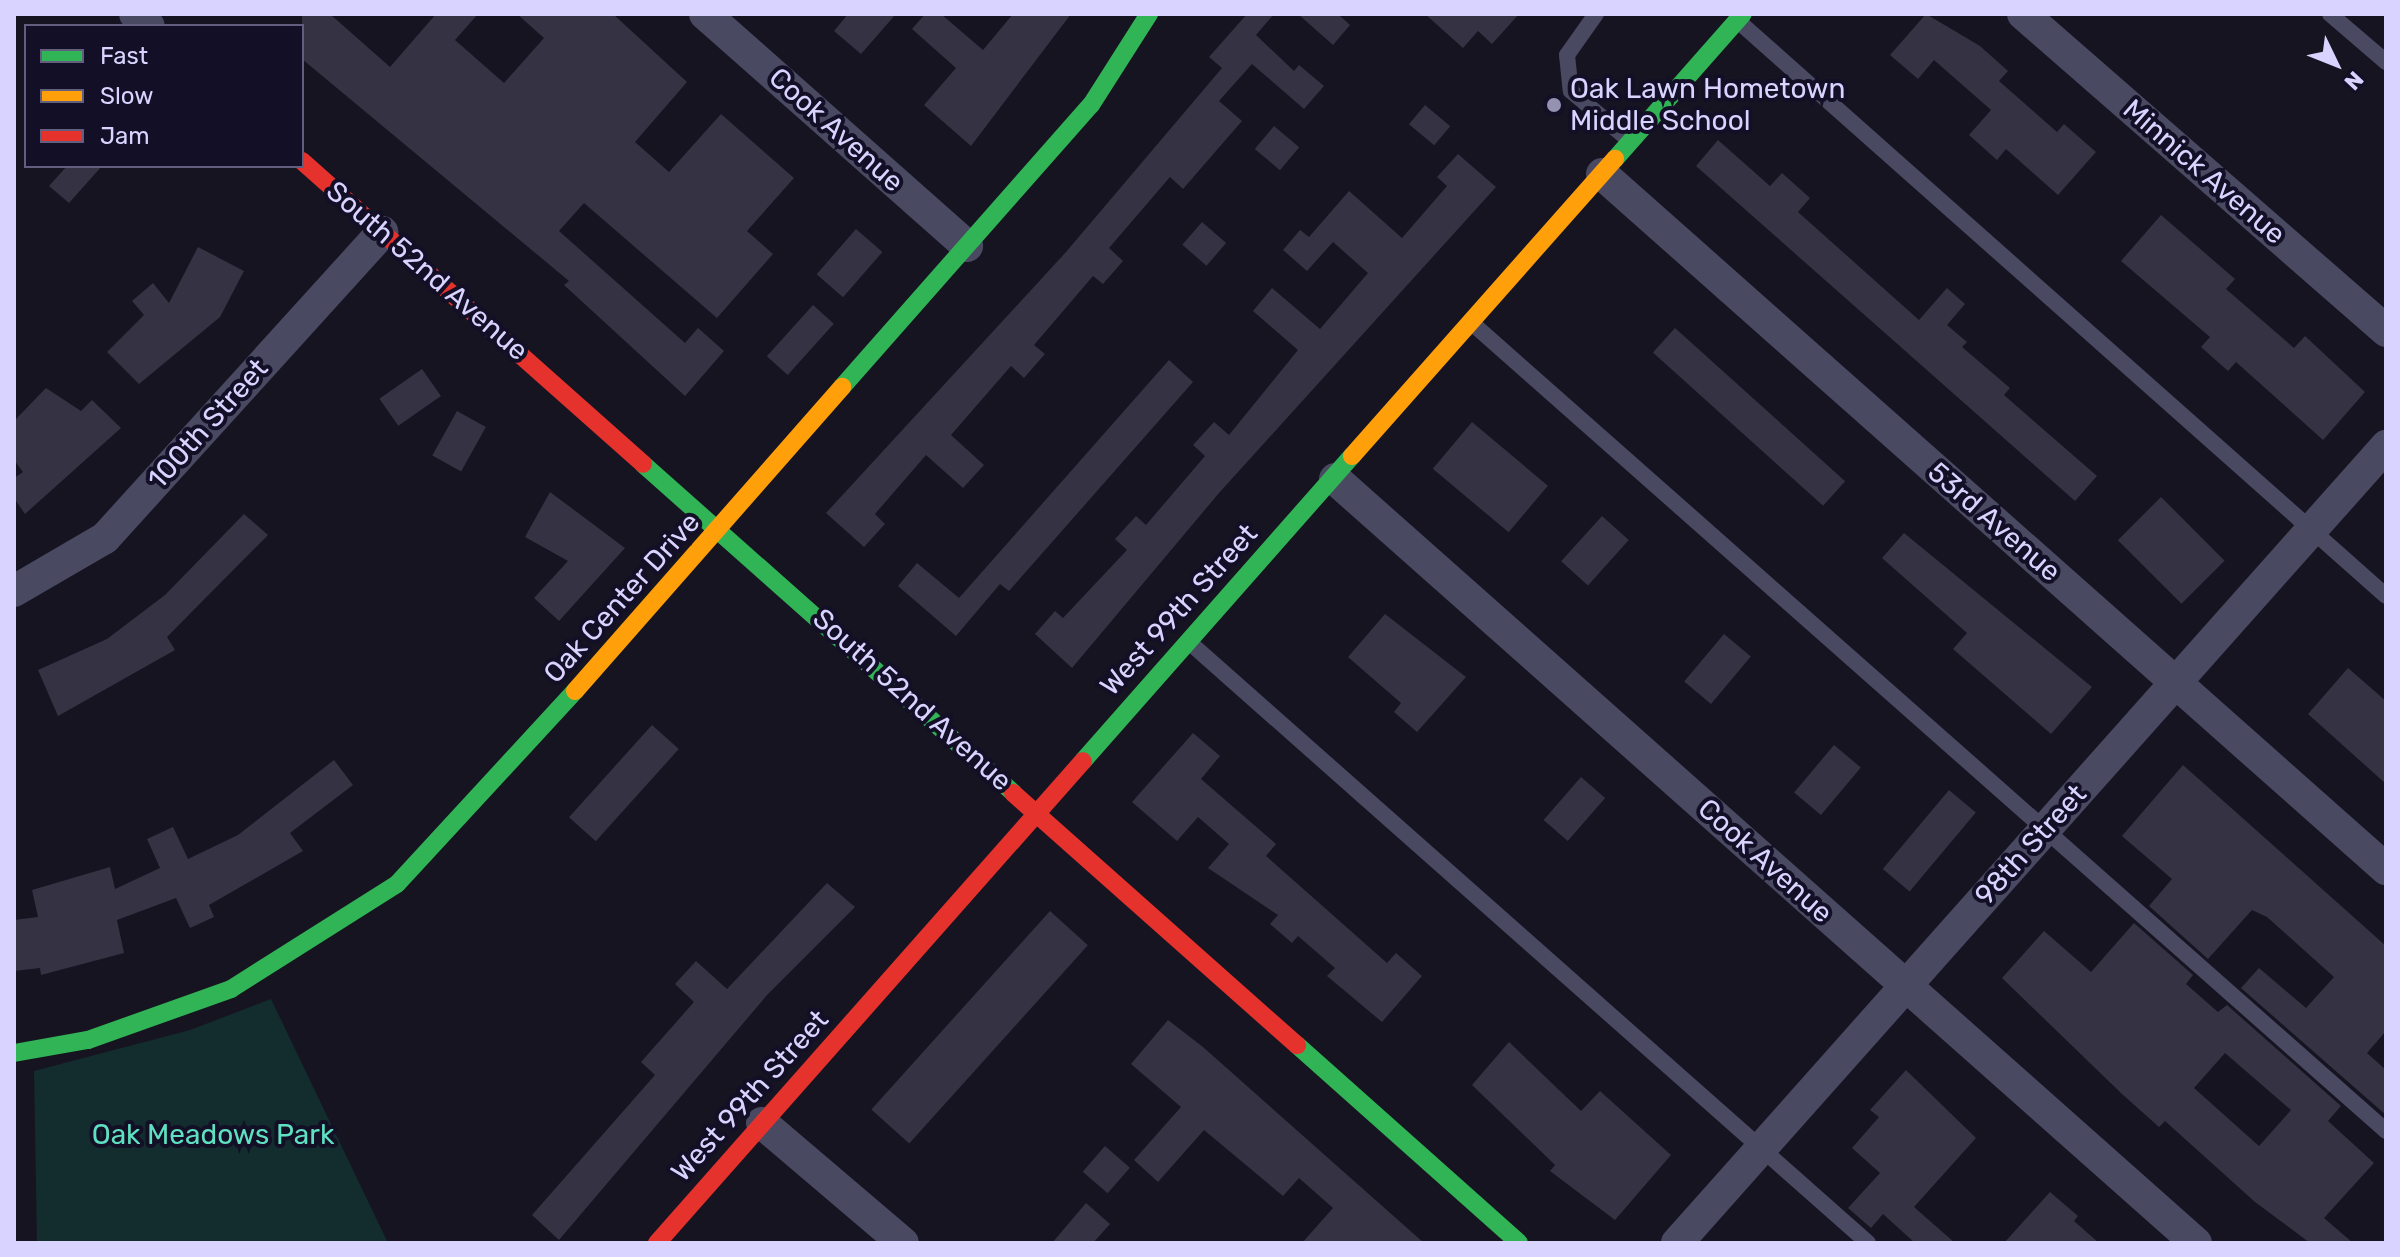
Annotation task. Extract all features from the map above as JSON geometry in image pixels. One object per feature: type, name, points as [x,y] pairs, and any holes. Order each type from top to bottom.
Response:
[{"type":"street","name":"Cook Avenue","points":[[705,14],[967,246]]},
{"type":"street","name":"Oak Center Drive","points":[[14,1053],[172,1014],[278,966],[349,921],[451,832],[1091,105],[1149,14]]},
{"type":"street","name":"Minnick Avenue","points":[[2023,14],[2386,331]]},
{"type":"street","name":"West 99th Street","points":[[657,1243],[1740,17]]},
{"type":"street","name":"South 52nd Avenue","points":[[304,163],[1039,812],[1519,1243]]},
{"type":"street","name":"53rd Avenue","points":[[1602,174],[2386,869]]},
{"type":"street","name":"100th Street","points":[[14,591],[105,538],[382,232]]},
{"type":"street","name":"98th Street","points":[[1677,1243],[2386,446]]},
{"type":"street","name":"Cook Avenue","points":[[1335,479],[2196,1243]]},
{"type":"street","points":[[762,1123],[903,1243]]},
{"type":"lane","points":[[1596,14],[1567,55],[1571,91],[1630,141]]},
{"type":"lane","points":[[2330,14],[2386,62]]},
{"type":"lane","points":[[1740,17],[2386,596]]},
{"type":"lane","points":[[1472,322],[2043,832],[2386,1131]]},
{"type":"lane","points":[[1188,641],[1868,1243]]},
{"type":"green space","name":"Oak Meadows Park","points":[[271,999],[388,1243],[37,1243],[34,1071],[190,1030]]},
{"type":"building","points":[[302,14],[330,14],[390,67],[436,14],[478,14],[455,40],[504,83],[544,38],[517,14],[613,14],[687,82],[635,142],[669,172],[721,114],[794,178],[747,231],[773,254],[717,318],[584,203],[559,231],[685,343],[698,328],[724,351],[685,396],[564,285],[569,281],[304,61]]},
{"type":"building","points":[[848,14],[896,14],[861,54],[834,31]]},
{"type":"building","points":[[925,14],[941,14],[983,50],[1013,14],[1071,14],[971,146],[924,105],[956,68],[912,29]]},
{"type":"building","points":[[1247,14],[1274,14],[1256,35],[1294,71],[1299,65],[1324,86],[1304,109],[1252,64],[1219,101],[1242,121],[1183,189],[1170,177],[1109,248],[1123,261],[1103,284],[1093,276],[1034,345],[1045,354],[1024,378],[1011,366],[951,435],[984,465],[963,488],[926,455],[875,514],[885,524],[864,547],[826,513],[1066,252],[1222,68],[1209,57]]},
{"type":"building","points":[[1298,14],[1338,14],[1350,25],[1333,45]]},
{"type":"building","name":"Oak Lawn Hometown Middle School","points":[[1425,14],[1519,14],[1492,44],[1478,31],[1463,48]]},
{"type":"building","points":[[1926,14],[1980,46],[2008,71],[1999,81],[2057,132],[2064,124],[2096,152],[2058,195],[2006,149],[1997,160],[1969,135],[1991,110],[1934,60],[1918,79],[1890,55]]},
{"type":"building","points":[[1425,105],[1450,126],[1434,145],[1409,124]]},
{"type":"building","points":[[1274,126],[1299,147],[1280,170],[1255,149]]},
{"type":"building","points":[[1718,140],[1770,186],[1782,173],[1810,198],[1798,212],[1919,320],[1947,288],[1965,304],[1947,325],[1967,342],[1962,347],[2010,388],[2004,395],[2097,476],[2075,501],[1696,166]]},
{"type":"building","points":[[1458,154],[1496,187],[1219,493],[1072,668],[1035,634],[1055,611],[1063,618],[1127,550],[1115,539],[1136,516],[1146,525],[1205,456],[1193,445],[1214,422],[1229,435],[1298,350],[1253,311],[1272,288],[1320,329],[1368,273],[1333,242],[1307,271],[1283,250],[1300,230],[1309,237],[1349,191],[1402,238],[1447,186],[1437,177]]},
{"type":"building","points":[[65,168],[100,168],[69,203],[49,186]]},
{"type":"building","points":[[2161,215],[2235,279],[2226,289],[2294,348],[2305,336],[2365,392],[2323,440],[2236,362],[2228,371],[2201,347],[2210,337],[2121,261]]},
{"type":"building","points":[[1202,222],[1226,243],[1206,266],[1182,245]]},
{"type":"building","points":[[856,229],[882,252],[843,297],[817,274]]},
{"type":"building","points":[[198,247],[244,271],[220,317],[139,384],[107,352],[144,315],[132,301],[153,283],[169,303]]},
{"type":"building","points":[[813,305],[834,324],[788,375],[767,356]]},
{"type":"building","points":[[1675,328],[1845,481],[1823,506],[1653,353]]},
{"type":"building","points":[[1169,360],[1193,382],[1009,591],[1000,584],[956,636],[898,586],[917,563],[959,598]]},
{"type":"building","points":[[422,369],[441,396],[398,426],[379,399]]},
{"type":"building","points":[[46,388],[81,411],[92,400],[121,428],[25,514],[14,498],[14,478],[23,472],[14,460],[14,421]]},
{"type":"building","points":[[457,411],[486,427],[461,472],[432,456]]},
{"type":"building","points":[[1472,422],[1548,486],[1509,532],[1433,469]]},
{"type":"building","points":[[550,492],[625,548],[559,621],[534,598],[568,561],[525,537]]},
{"type":"building","points":[[2161,497],[2225,561],[2182,604],[2118,540]]},
{"type":"building","points":[[244,514],[268,535],[167,637],[175,650],[58,716],[38,670],[107,639],[165,595]]},
{"type":"building","points":[[1602,516],[1629,540],[1588,585],[1561,561]]},
{"type":"building","points":[[1904,533],[2092,687],[2051,734],[1953,649],[1967,633],[1882,558]]},
{"type":"building","points":[[1385,614],[1466,677],[1417,732],[1394,712],[1401,703],[1348,657]]},
{"type":"building","points":[[1724,634],[1751,656],[1711,704],[1684,681]]},
{"type":"building","points":[[2348,668],[2386,701],[2386,784],[2308,714]]},
{"type":"building","points":[[652,725],[679,749],[596,841],[569,817]]},
{"type":"building","points":[[1193,733],[1220,756],[1201,779],[1276,844],[1266,856],[1387,963],[1396,953],[1422,976],[1382,1022],[1327,976],[1335,968],[1298,936],[1292,943],[1270,924],[1278,915],[1208,868],[1229,844],[1198,817],[1177,841],[1132,802]]},
{"type":"building","points":[[1834,745],[1861,767],[1821,815],[1794,792]]},
{"type":"building","points":[[334,760],[353,785],[290,833],[303,851],[209,905],[214,917],[190,928],[176,898],[117,920],[124,953],[41,975],[40,968],[14,971],[14,920],[38,917],[32,890],[110,867],[115,889],[160,868],[147,839],[173,827],[188,859],[238,835]]},
{"type":"building","points":[[2183,765],[2386,946],[2386,1031],[2367,1053],[2386,1070],[2386,1115],[2241,988],[2259,968],[2306,1008],[2334,977],[2267,917],[2252,910],[2208,959],[2149,906],[2172,879],[2122,836]]},
{"type":"building","points":[[1581,777],[1605,798],[1568,841],[1544,820]]},
{"type":"building","points":[[1949,790],[1976,812],[1910,891],[1883,869]]},
{"type":"building","points":[[827,883],[855,907],[768,994],[559,1240],[532,1215],[655,1075],[641,1062],[694,1002],[675,984],[696,961],[727,989]]},
{"type":"building","points":[[1050,911],[1088,945],[909,1144],[871,1109]]},
{"type":"building","points":[[2134,923],[2193,975],[2186,984],[2218,1012],[2227,1005],[2341,1106],[2328,1121],[2374,1163],[2324,1218],[2353,1243],[2310,1243],[2255,1202],[2165,1121],[2159,1127],[2002,978],[2044,931],[2091,972]],"holes":[[[2225,1053],[2291,1110],[2259,1146],[2194,1088]]]},
{"type":"building","points":[[1168,1020],[1203,1047],[1424,1243],[1302,1243],[1333,1208],[1299,1178],[1283,1196],[1204,1130],[1158,1182],[1134,1160],[1181,1107],[1131,1064]]},
{"type":"building","points":[[1509,1042],[1581,1111],[1600,1091],[1671,1155],[1615,1220],[1550,1171],[1555,1165],[1472,1085]]},
{"type":"building","points":[[1906,1070],[1976,1138],[1914,1207],[1955,1243],[1915,1243],[1883,1214],[1871,1228],[1848,1208],[1880,1173],[1852,1148],[1879,1117],[1870,1110]]},
{"type":"building","points":[[1105,1146],[1130,1168],[1108,1193],[1083,1172]]},
{"type":"building","points":[[2050,1192],[2078,1216],[2074,1221],[2099,1243],[2004,1243]]},
{"type":"building","points":[[1086,1203],[1110,1224],[1093,1243],[1052,1243]]},
{"type":"traffic: fast","points":[[842,387],[1091,105],[1149,14]]},
{"type":"traffic: fast","points":[[1615,159],[1743,14]]},
{"type":"traffic: fast","points":[[1083,761],[1352,456]]},
{"type":"traffic: fast","points":[[643,464],[1013,793]]},
{"type":"traffic: fast","points":[[14,1053],[88,1040],[231,989],[397,884],[575,691]]},
{"type":"traffic: fast","points":[[1297,1045],[1519,1243]]},
{"type":"traffic: slow","points":[[1352,456],[1615,159]]},
{"type":"traffic: slow","points":[[575,691],[842,387]]},
{"type":"traffic: jam","points":[[304,163],[643,464]]},
{"type":"traffic: jam","points":[[657,1243],[1083,761]]},
{"type":"traffic: jam","points":[[1013,793],[1297,1045]]},
{"type":"place","name":"Oak Lawn Hometown Middle School","points":[[1554,105]]}]
